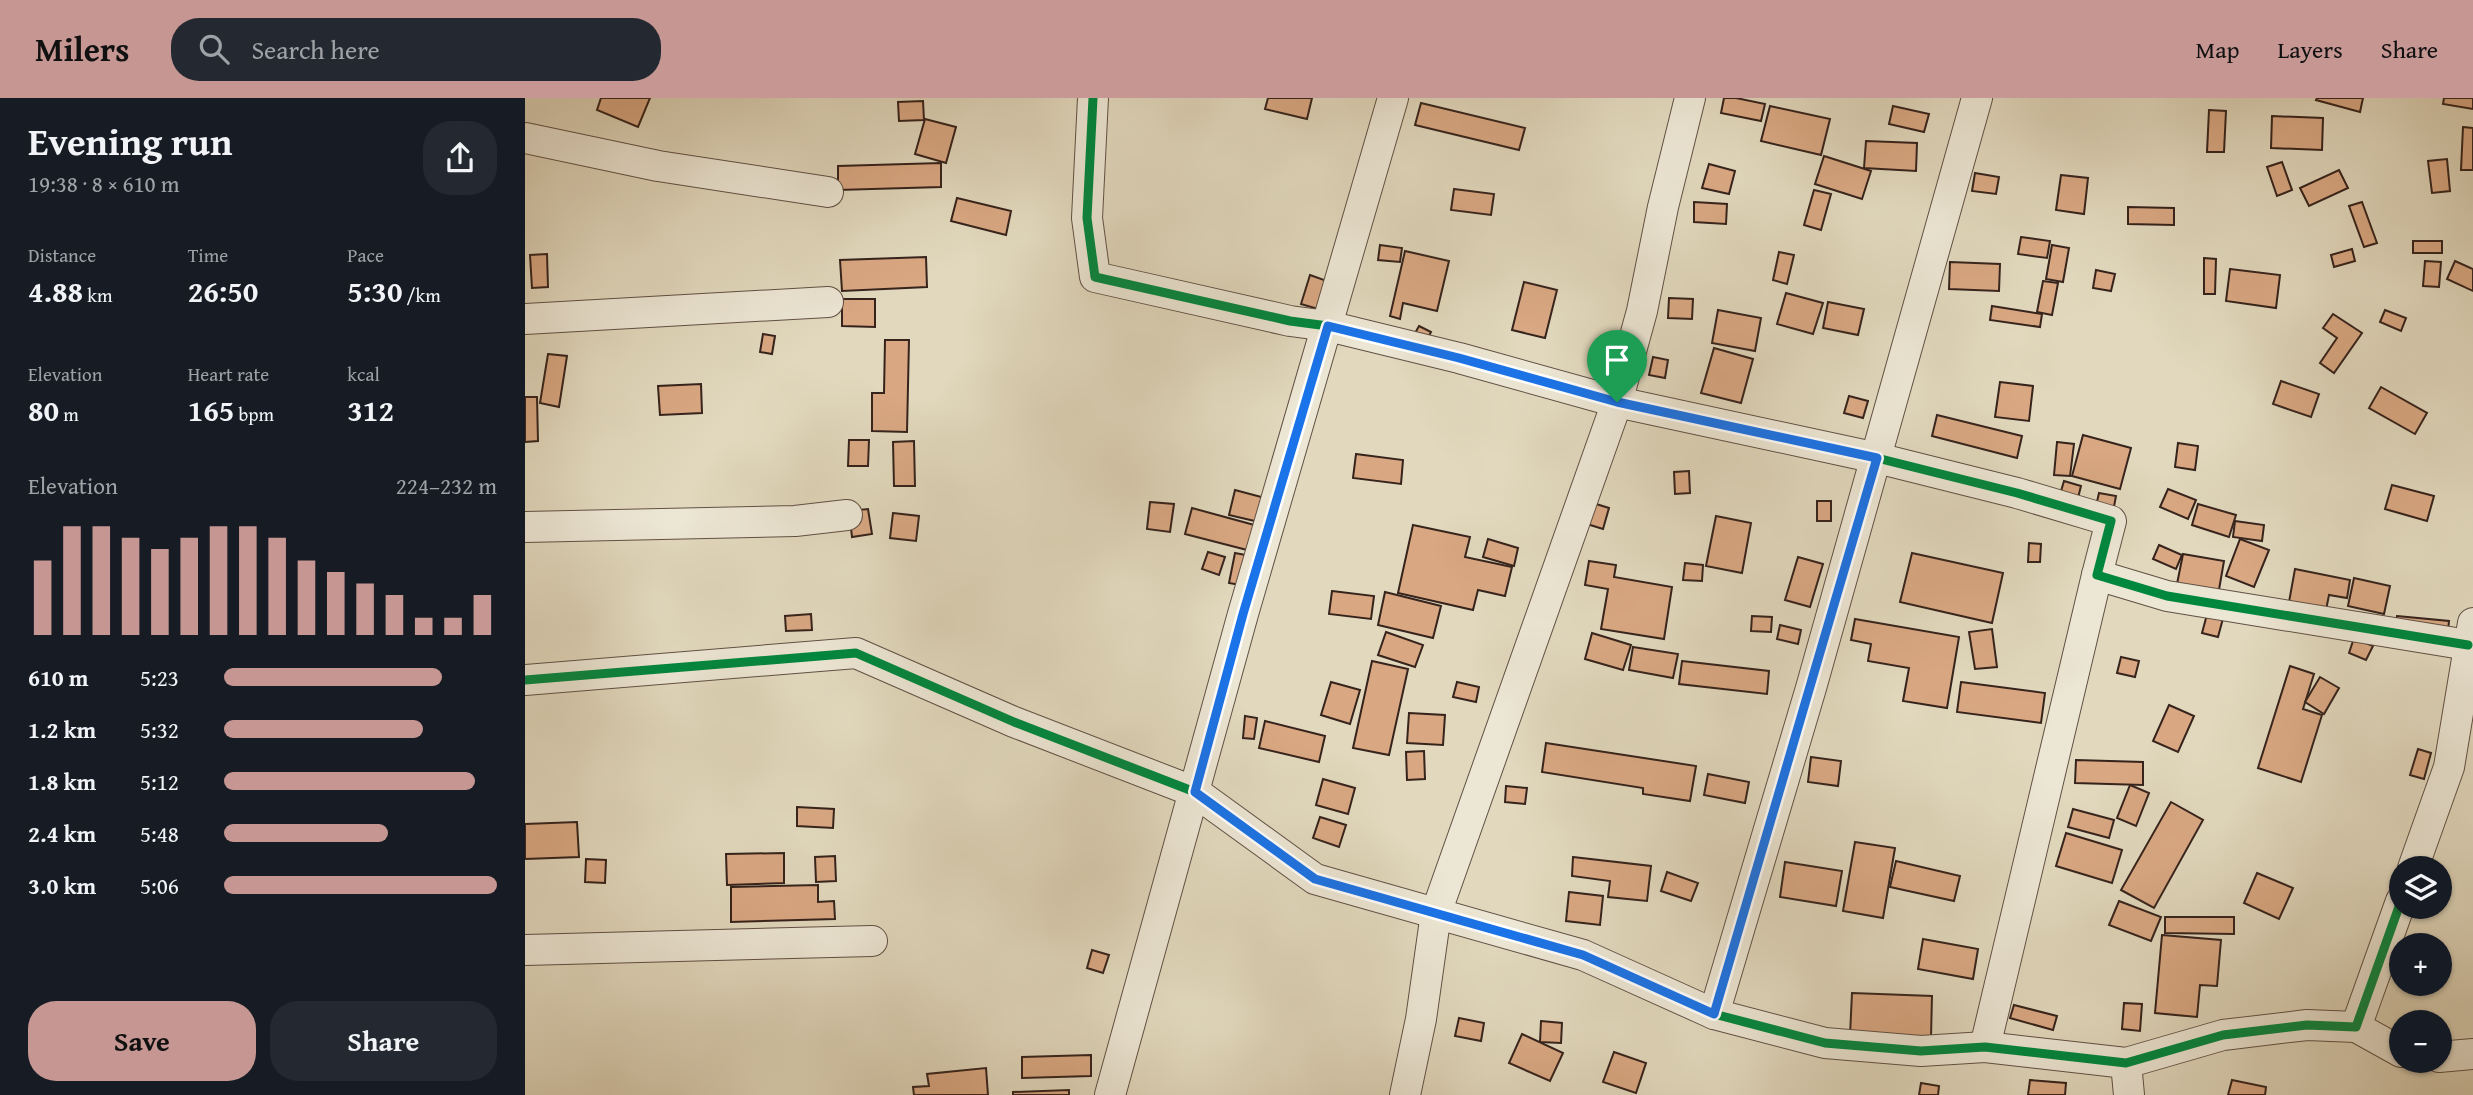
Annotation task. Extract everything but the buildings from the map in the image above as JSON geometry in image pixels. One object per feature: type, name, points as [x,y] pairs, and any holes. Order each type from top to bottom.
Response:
[{"type":"street","points":[[1093,98],[1087,218],[1095,277],[1262,316],[1328,326],[1459,358],[1617,402],[1877,458],[2017,493],[2111,521],[1985,1047]]},
{"type":"street","points":[[1110,1095],[1243,614],[1393,98]]},
{"type":"street","points":[[1405,1095],[1421,1019],[1436,913],[1617,402],[1642,311],[1690,98]]},
{"type":"street","points":[[1714,1014],[1877,458],[1977,98]]},
{"type":"street","points":[[525,138],[658,166],[828,192]]},
{"type":"street","points":[[525,319],[828,302]]},
{"type":"street","points":[[525,527],[795,521],[847,515]]},
{"type":"street","points":[[2098,575],[2167,596],[2471,634],[2449,767],[2417,856]]},
{"type":"street","points":[[525,680],[856,653],[1014,722],[1195,792],[1315,879],[1583,955],[1714,1014],[1825,1043],[1921,1051],[1985,1047],[2126,1063],[2223,1035],[2307,1026],[2356,1027],[2389,1045]]},
{"type":"street","points":[[2356,1027],[2395,919]]},
{"type":"street","points":[[525,950],[872,941]]},
{"type":"street","points":[[2452,1056],[2473,1054]]},
{"type":"street","points":[[2126,1063],[2129,1095]]},
{"type":"cycle path","points":[[1093,98],[1087,218],[1095,277],[1290,321],[1328,326],[1459,358],[1617,402],[1877,458],[2017,493],[2111,521],[2097,575],[2167,596],[2468,645]]},
{"type":"cycle path","points":[[525,680],[856,653],[1014,722],[1195,792],[1315,879],[1583,955],[1714,1014],[1825,1043],[1921,1051],[1985,1047],[2126,1063],[2223,1035],[2307,1025],[2356,1027],[2395,919]]},
{"type":"route","points":[[1328,326],[1459,358],[1617,402],[1877,458],[1714,1014],[1583,955],[1315,879],[1195,792],[1243,614],[1328,326]]}]
